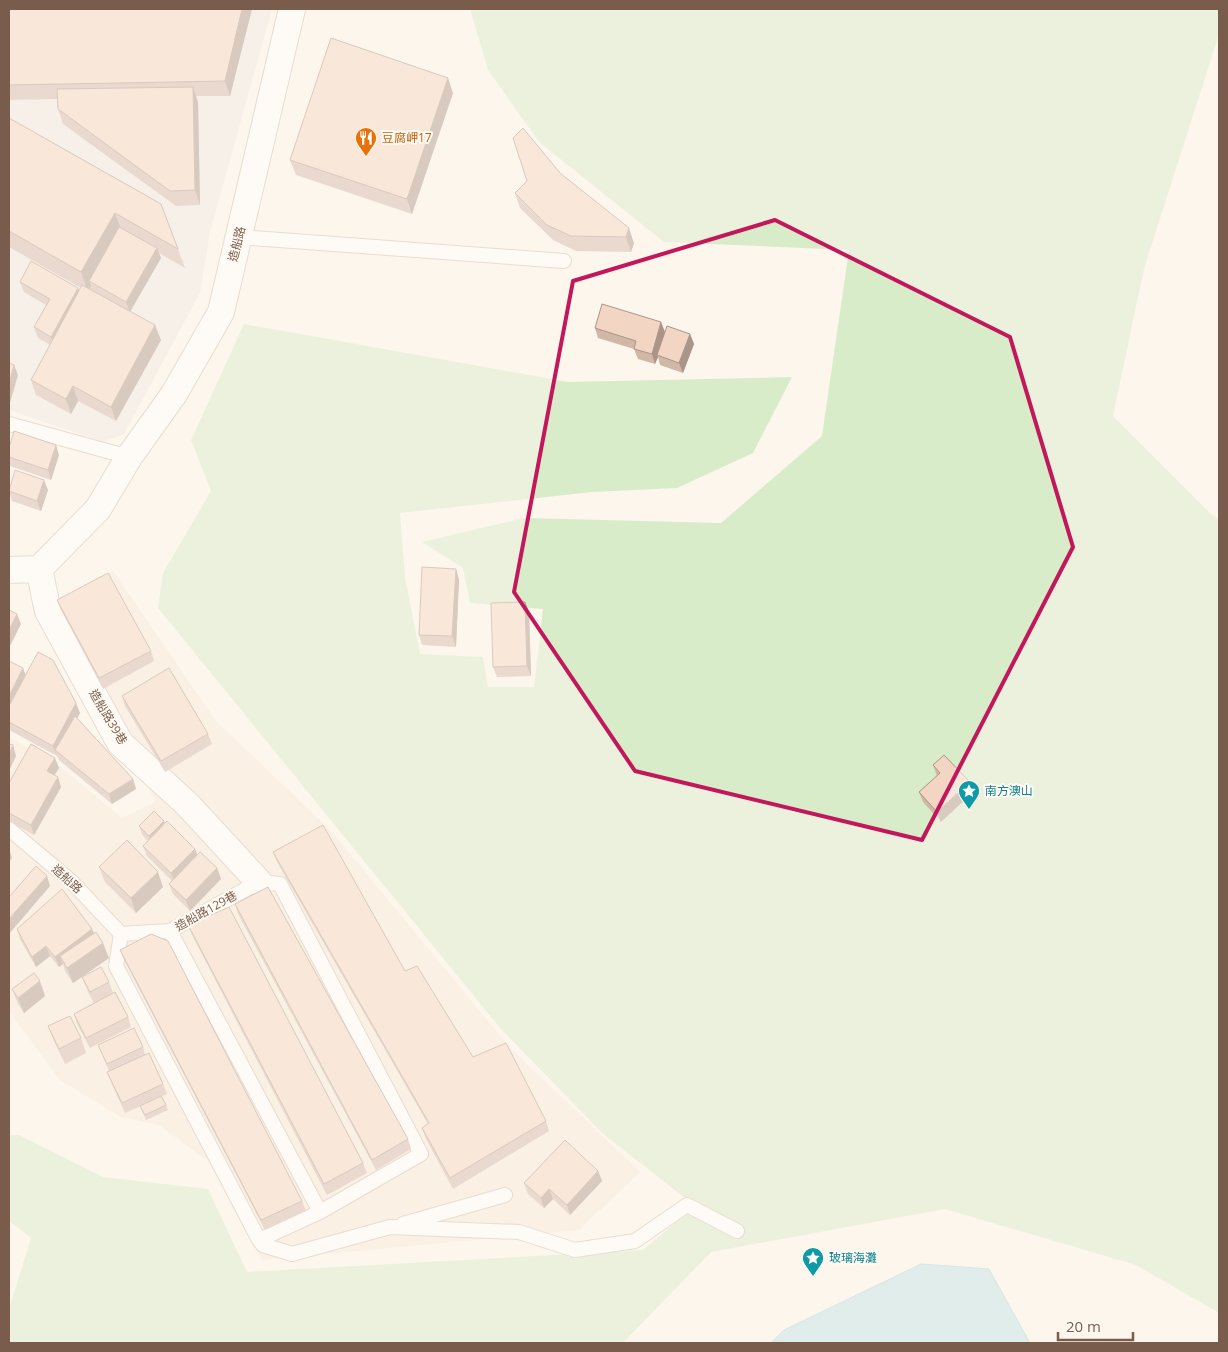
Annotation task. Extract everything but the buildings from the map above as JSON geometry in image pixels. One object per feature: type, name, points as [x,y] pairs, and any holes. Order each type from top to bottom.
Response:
[{"type":"street","name":"造船路","points":[[39,569],[98,509],[129,457],[174,394],[221,312],[292,9]]},
{"type":"street","points":[[9,570],[39,569]]},
{"type":"street","name":"造船路39巷","points":[[39,569],[48,611],[120,742],[187,804],[259,882]]},
{"type":"lane","points":[[239,237],[564,261]]},
{"type":"lane","points":[[9,424],[129,457]]},
{"type":"lane","name":"造船路","points":[[9,829],[71,880],[121,934]]},
{"type":"lane","points":[[259,882],[280,884],[421,1154],[320,1212],[259,1240]]},
{"type":"lane","name":"造船路129巷","points":[[121,934],[170,931],[259,882]]},
{"type":"lane","points":[[170,931],[320,1212]]},
{"type":"lane","points":[[121,934],[116,966],[263,1245],[292,1254],[505,1195]]},
{"type":"lane","points":[[390,1227],[519,1232],[575,1250],[634,1241],[688,1205],[737,1231]]},
{"type":"highlighted area","points":[[775,220],[1010,337],[1073,547],[922,840],[635,771],[514,592],[573,281]]},
{"type":"shaded area","points":[[9,9],[272,9],[210,232],[200,293],[124,434],[103,442],[9,410]]},
{"type":"shaded area","points":[[113,571],[216,721],[332,832],[512,1050],[640,1172],[579,1230],[262,1260],[209,1162],[159,1125],[121,1117],[60,1080],[9,1011],[9,737],[61,767],[122,818],[156,802],[111,719],[55,606]]},
{"type":"green space","points":[[470,9],[1219,9],[1219,34],[1144,269],[1113,416],[1210,513],[1219,519],[1219,1313],[1136,1265],[945,1209],[711,1252],[623,1343],[9,1343],[9,1309],[31,1238],[9,1221],[9,1135],[19,1135],[103,1177],[208,1189],[247,1272],[643,1250],[695,1206],[602,1133],[500,1028],[158,608],[163,573],[211,491],[191,440],[244,324],[568,382],[792,377],[753,453],[677,488],[592,492],[400,513],[405,577],[420,654],[483,657],[488,687],[534,687],[543,609],[470,603],[463,568],[422,542],[524,518],[721,523],[822,436],[849,250],[664,242],[539,142],[488,70]]},
{"type":"water","points":[[921,1264],[989,1269],[1030,1343],[771,1343],[784,1330]]},
{"type":"place","name":"豆腐岬17","points":[[366,157]]},
{"type":"place","name":"南方澳山","points":[[969,810]]},
{"type":"place","name":"玻璃海灘","points":[[813,1277]]}]
